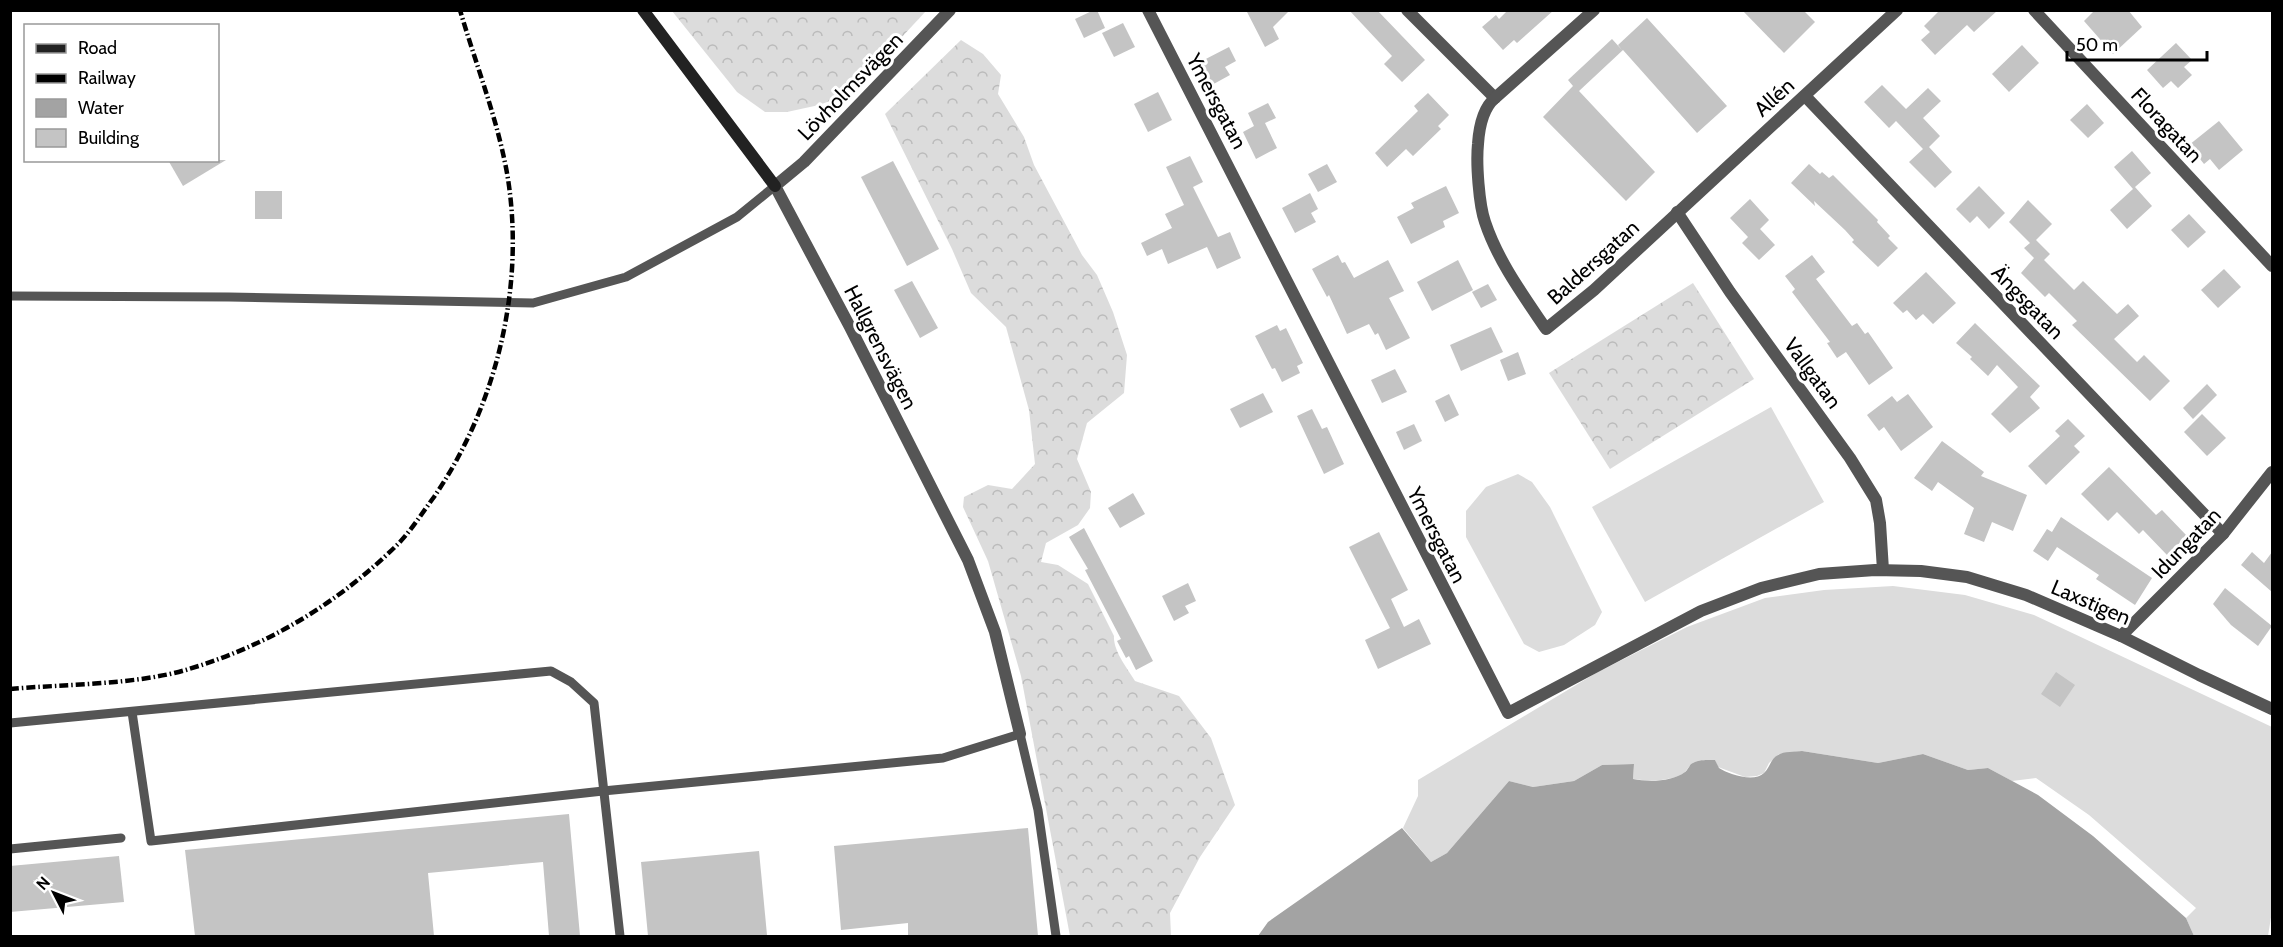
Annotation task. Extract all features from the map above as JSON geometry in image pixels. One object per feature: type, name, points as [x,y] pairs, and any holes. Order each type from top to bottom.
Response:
[{"type":"street","name":"Hallgrensvägen","points":[[643,10],[775,186],[850,327],[968,560],[995,632],[1020,734]]},
{"type":"street","name":"Lövholmsvägen","points":[[775,186],[804,162],[950,10]]},
{"type":"street","name":"Ymersgatan","points":[[1148,10],[1508,713],[1701,611],[1761,588],[1819,574],[1883,570]]},
{"type":"street","points":[[1407,10],[1495,98],[1594,10]]},
{"type":"street","name":"Allén","points":[[1677,213],[1897,10]]},
{"type":"street","name":"Floragatan","points":[[2034,10],[2272,266]]},
{"type":"street","name":"Ängsgatan","points":[[1805,96],[2223,534]]},
{"type":"street","name":"Baldersgatan","points":[[1495,98],[1490,103],[1479,128],[1477,158],[1484,220],[1511,278],[1546,329],[1594,290],[1677,213]]},
{"type":"street","name":"Vallgatan","points":[[1677,213],[1730,292],[1850,458],[1876,500],[1883,570]]},
{"type":"street","name":"Idungatan","points":[[2121,636],[2223,534],[2272,472]]},
{"type":"street","name":"Laxstigen","points":[[1883,570],[1921,571],[1967,577],[2026,595],[2121,636],[2272,709]]},
{"type":"lane","points":[[10,296],[229,297],[533,303],[626,277],[736,218],[775,186]]},
{"type":"lane","points":[[10,723],[551,671],[572,682],[594,704],[620,936]]},
{"type":"lane","points":[[132,712],[151,841],[603,791],[943,758],[1020,734],[1038,810],[1056,936]]},
{"type":"lane","points":[[10,849],[121,838]]},
{"type":"green space","points":[[672,11],[926,11],[849,94],[819,105],[787,112],[765,112],[737,92]]},
{"type":"green space","points":[[961,40],[983,54],[1001,75],[998,94],[1024,137],[1034,165],[1082,255],[1097,275],[1113,312],[1127,355],[1124,393],[1087,423],[1077,459],[1091,492],[1090,508],[1078,525],[1046,543],[1041,562],[1058,565],[1088,584],[1114,636],[1118,654],[1135,681],[1179,696],[1211,738],[1235,805],[1200,857],[1170,913],[1171,936],[1070,936],[1021,676],[988,561],[963,507],[964,497],[988,485],[1012,489],[1035,464],[1029,410],[1006,327],[971,293],[952,249],[885,114]]},
{"type":"green space","points":[[1693,283],[1754,379],[1610,469],[1549,373]]},
{"type":"green space","points":[[1771,407],[1824,502],[1645,602],[1592,507]]},
{"type":"green space","points":[[1518,474],[1532,482],[1550,507],[1602,612],[1595,625],[1564,645],[1539,652],[1524,644],[1466,537],[1466,511],[1486,487]]},
{"type":"green space","points":[[1893,586],[1965,595],[2034,615],[2272,727],[2272,911],[2268,936],[2194,936],[2186,918],[2196,908],[2089,815],[2036,778],[2012,781],[1988,768],[1968,770],[1923,754],[1878,763],[1802,751],[1779,754],[1769,763],[1764,773],[1745,777],[1718,767],[1715,760],[1706,760],[1694,762],[1685,772],[1674,778],[1660,780],[1633,779],[1634,764],[1602,765],[1574,781],[1533,787],[1509,781],[1447,853],[1431,862],[1403,828],[1418,796],[1418,780],[1596,673],[1687,627],[1765,598],[1824,590]]},
{"type":"water","points":[[1802,751],[1878,763],[1923,754],[1968,770],[1988,768],[2038,795],[2093,836],[2186,918],[2194,936],[1258,936],[1268,922],[1402,828],[1431,862],[1447,853],[1509,781],[1533,787],[1574,781],[1602,765],[1634,764],[1633,779],[1660,780],[1674,778],[1686,771],[1694,762],[1706,760],[1715,760],[1719,768],[1728,773],[1754,777],[1764,773],[1778,755]]},
{"type":"building","points":[[1097,10],[1105,28],[1084,38],[1075,19]]},
{"type":"building","points":[[1246,10],[1290,10],[1273,27],[1279,39],[1265,47]]},
{"type":"building","points":[[1349,10],[1377,10],[1425,60],[1402,82],[1384,64],[1392,56]]},
{"type":"building","points":[[1508,10],[1554,10],[1517,43],[1514,40],[1503,50],[1482,27],[1496,15],[1499,19]]},
{"type":"building","points":[[1742,10],[1803,10],[1815,22],[1784,53]]},
{"type":"building","points":[[1940,10],[1998,10],[1974,32],[1967,25],[1935,55],[1921,40],[1930,32],[1924,26]]},
{"type":"building","points":[[2095,10],[2128,10],[2142,27],[2113,54],[2084,21]]},
{"type":"building","points":[[1647,18],[1727,106],[1697,133],[1623,50],[1579,91],[1655,172],[1626,201],[1543,117],[1573,86],[1568,80],[1612,39],[1622,50],[1618,45]]},
{"type":"building","points":[[1123,23],[1135,47],[1114,57],[1102,33]]},
{"type":"building","points":[[2176,43],[2192,60],[2184,67],[2192,75],[2178,88],[2171,81],[2163,88],[2147,70]]},
{"type":"building","points":[[2022,45],[2039,63],[2009,92],[1992,74]]},
{"type":"building","points":[[1229,47],[1236,61],[1225,67],[1230,75],[1210,86],[1198,63]]},
{"type":"building","points":[[1882,85],[1906,109],[1928,88],[1941,101],[1923,118],[1940,136],[1929,147],[1952,172],[1935,188],[1909,162],[1923,149],[1896,121],[1889,128],[1864,102]]},
{"type":"building","points":[[1158,92],[1172,120],[1148,132],[1134,104]]},
{"type":"building","points":[[1428,93],[1449,115],[1438,126],[1441,129],[1413,156],[1406,149],[1387,167],[1375,153],[1418,111],[1414,106]]},
{"type":"building","points":[[1268,103],[1276,118],[1265,123],[1277,148],[1256,159],[1243,132],[1254,126],[1248,113]]},
{"type":"building","points":[[2087,104],[2104,123],[2088,138],[2070,120]]},
{"type":"building","points":[[2219,121],[2243,150],[2219,170],[2210,159],[2204,164],[2189,145]]},
{"type":"building","points":[[2132,151],[2151,173],[2135,187],[2152,206],[2127,229],[2110,210],[2133,189],[2114,167]]},
{"type":"building","points":[[1190,156],[1203,182],[1193,187],[1218,237],[1230,232],[1241,258],[1217,269],[1207,247],[1168,264],[1162,249],[1147,256],[1141,243],[1172,228],[1165,214],[1184,205],[1166,167]]},
{"type":"building","points":[[226,160],[183,186],[169,162]]},
{"type":"building","points":[[893,161],[939,249],[907,266],[861,177]]},
{"type":"building","points":[[1327,164],[1337,182],[1318,192],[1308,174]]},
{"type":"building","points":[[1809,164],[1820,174],[1822,172],[1829,178],[1833,175],[1878,220],[1877,222],[1890,236],[1888,238],[1898,248],[1878,267],[1852,242],[1854,240],[1845,230],[1791,183]]},
{"type":"building","points":[[1446,186],[1459,213],[1443,221],[1445,227],[1411,244],[1397,217],[1414,208],[1411,203]]},
{"type":"building","points":[[1979,186],[2005,213],[1989,229],[1977,216],[1970,223],[1956,209]]},
{"type":"building","points":[[255,191],[282,191],[282,219],[255,219]]},
{"type":"building","points":[[1310,193],[1318,209],[1311,213],[1316,222],[1295,233],[1282,208]]},
{"type":"building","points":[[1750,199],[1769,220],[1760,229],[1775,245],[1759,260],[1742,243],[1748,237],[1730,218]]},
{"type":"building","points":[[2028,200],[2052,224],[2036,240],[2050,254],[2044,260],[2074,290],[2083,281],[2117,314],[2128,304],[2139,316],[2114,339],[2137,362],[2144,355],[2170,381],[2150,401],[2072,325],[2077,321],[2049,293],[2045,297],[2021,273],[2034,258],[2024,248],[2030,243],[2009,222]]},
{"type":"building","points":[[2189,214],[2206,232],[2188,248],[2171,230]]},
{"type":"building","points":[[1338,255],[1354,278],[1388,260],[1404,291],[1389,298],[1410,338],[1386,350],[1378,333],[1375,335],[1369,324],[1347,334],[1329,295],[1327,297],[1312,269]]},
{"type":"building","points":[[1812,255],[1825,272],[1816,279],[1852,326],[1857,323],[1865,334],[1868,332],[1893,368],[1869,385],[1846,352],[1837,358],[1827,343],[1830,342],[1792,292],[1795,289],[1785,276]]},
{"type":"building","points":[[1458,260],[1473,290],[1432,311],[1417,282]]},
{"type":"building","points":[[2224,269],[2241,287],[2218,308],[2201,290]]},
{"type":"building","points":[[1926,272],[1956,303],[1933,324],[1923,314],[1916,320],[1907,310],[1903,313],[1893,303]]},
{"type":"building","points":[[912,281],[938,328],[920,338],[894,290]]},
{"type":"building","points":[[1488,284],[1497,300],[1481,308],[1472,292]]},
{"type":"building","points":[[1975,323],[2040,386],[2030,397],[2040,408],[2010,433],[1991,414],[2018,387],[1997,365],[1988,376],[1956,343]]},
{"type":"building","points":[[1277,325],[1280,331],[1286,328],[1303,363],[1297,366],[1300,373],[1282,382],[1275,368],[1272,369],[1255,336]]},
{"type":"building","points":[[1491,327],[1503,352],[1461,371],[1450,345]]},
{"type":"building","points":[[1518,352],[1526,374],[1508,381],[1500,360]]},
{"type":"building","points":[[1395,369],[1407,392],[1382,403],[1371,380]]},
{"type":"building","points":[[2207,384],[2217,395],[2193,419],[2183,408]]},
{"type":"building","points":[[1263,393],[1273,412],[1240,428],[1230,409]]},
{"type":"building","points":[[1449,394],[1459,415],[1445,422],[1435,401]]},
{"type":"building","points":[[1908,394],[1933,427],[1901,451],[1884,427],[1879,431],[1867,415],[1892,396],[1897,402]]},
{"type":"building","points":[[1312,409],[1322,429],[1327,427],[1344,464],[1324,474],[1297,416]]},
{"type":"building","points":[[2202,414],[2226,438],[2207,456],[2184,432]]},
{"type":"building","points":[[2068,419],[2085,436],[2074,446],[2080,452],[2046,485],[2028,466],[2060,436],[2055,431]]},
{"type":"building","points":[[1414,424],[1422,441],[1404,450],[1396,432]]},
{"type":"building","points":[[1942,441],[1984,472],[1981,476],[2027,495],[2013,531],[1992,522],[1984,542],[1964,534],[1974,508],[1938,482],[1932,491],[1914,478]]},
{"type":"building","points":[[2109,467],[2156,515],[2162,510],[2187,536],[2167,555],[2143,530],[2139,534],[2117,512],[2108,521],[2081,494]]},
{"type":"building","points":[[1133,493],[1145,514],[1120,528],[1108,508]]},
{"type":"building","points":[[2061,517],[2152,578],[2135,605],[2096,579],[2099,575],[2057,547],[2048,561],[2033,551],[2047,529],[2052,532]]},
{"type":"building","points":[[1084,528],[1153,661],[1136,670],[1129,656],[1126,658],[1117,641],[1121,639],[1085,570],[1088,569],[1069,537]]},
{"type":"building","points":[[1379,532],[1408,590],[1391,599],[1404,627],[1419,619],[1431,644],[1378,669],[1365,640],[1390,628],[1349,547]]},
{"type":"building","points":[[2252,552],[2264,563],[2272,552],[2272,592],[2241,565]]},
{"type":"building","points":[[1188,583],[1196,601],[1185,606],[1189,613],[1174,621],[1162,596]]},
{"type":"building","points":[[2225,588],[2272,626],[2258,646],[2231,625],[2213,604]]},
{"type":"building","points":[[2056,672],[2075,685],[2060,707],[2041,694]]},
{"type":"building","points":[[569,814],[580,936],[549,936],[543,862],[428,873],[434,936],[195,936],[185,850]]},
{"type":"building","points":[[1028,828],[1038,936],[908,936],[908,923],[841,930],[834,846]]},
{"type":"building","points":[[759,851],[767,935],[648,936],[641,862]]},
{"type":"building","points":[[119,856],[124,902],[10,912],[10,866]]},
{"type":"railway","points":[[10,689],[147,678],[189,669],[247,648],[301,620],[351,585],[402,540],[434,497],[456,462],[489,385],[501,345],[512,262],[512,221],[504,158],[460,10]]}]
